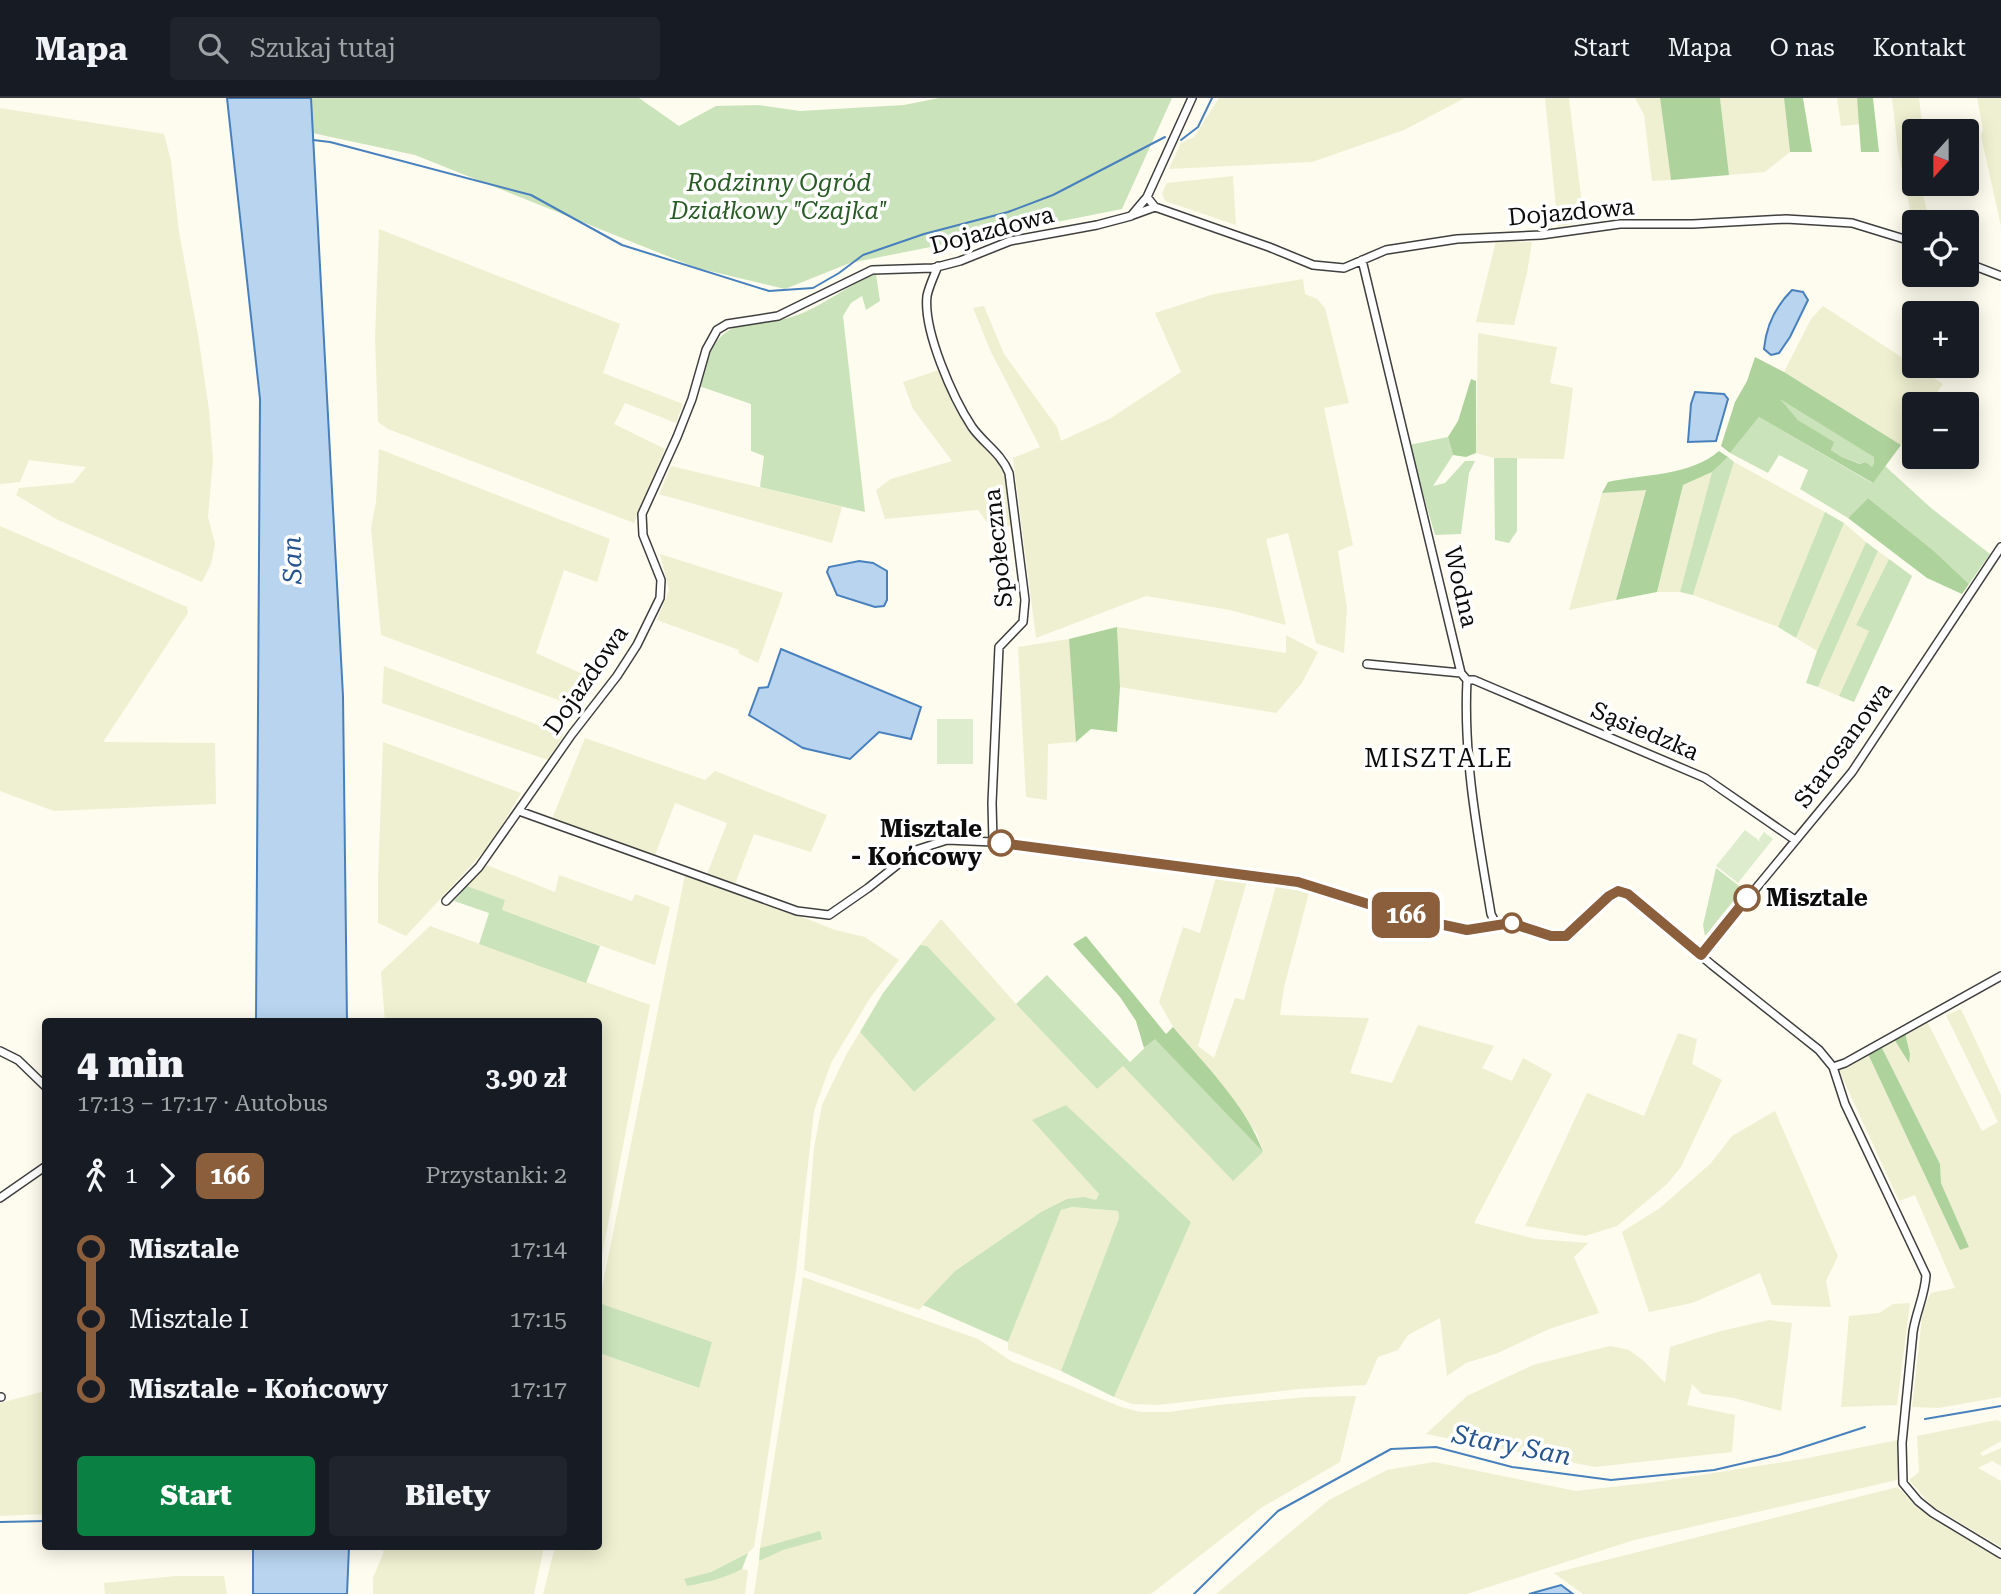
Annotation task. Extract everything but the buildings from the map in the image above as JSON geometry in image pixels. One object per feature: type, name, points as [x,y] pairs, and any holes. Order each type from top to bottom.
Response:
[{"type":"street","points":[[1131,216],[1147,197],[1192,98]]},
{"type":"street","points":[[1147,197],[1155,207]]},
{"type":"street","name":"Dojazdowa","points":[[446,901],[479,867],[638,645],[660,598],[661,580],[643,536],[642,514],[692,399],[706,350],[717,330],[727,324],[778,316],[872,270],[938,266],[960,261],[1010,241],[1097,225],[1155,207],[1312,265],[1344,268],[1386,250],[1457,239],[1541,236],[1620,224],[1693,224],[1786,219],[1852,223],[1902,238]]},
{"type":"street","name":"Wodna","points":[[1362,260],[1461,673],[1467,680]]},
{"type":"street","name":"Społeczna","points":[[938,266],[927,297],[929,326],[948,383],[973,429],[1001,458],[1009,473],[1025,600],[1023,622],[999,647],[992,803],[993,842]]},
{"type":"street","points":[[1979,268],[2001,276]]},
{"type":"street","name":"Starosanowa","points":[[1701,955],[1852,772],[2001,547]]},
{"type":"street","points":[[1367,664],[1461,673]]},
{"type":"street","points":[[1467,680],[1471,793],[1491,914],[1497,926]]},
{"type":"street","name":"Sąsiedzka","points":[[1467,680],[1487,685],[1705,778],[1795,839]]},
{"type":"street","points":[[519,811],[797,911],[829,915],[869,888],[916,850],[947,839],[993,842],[1298,882],[1416,919],[1467,930],[1511,923],[1551,936],[1566,936],[1609,896],[1618,891],[1628,894],[1819,1050],[1833,1067],[1844,1104],[1926,1275],[1925,1291],[1913,1332],[1904,1425],[1903,1483],[1918,1501],[1933,1513],[2001,1554]]},
{"type":"street","points":[[1833,1067],[1845,1063],[2001,976]]},
{"type":"street","points":[[0,1051],[18,1060],[42,1083]]},
{"type":"street","points":[[0,1198],[42,1169]]},
{"type":"green space","name":"Rodzinny Ogród Działkowy \"Czajka\"","points":[[311,98],[639,98],[679,126],[716,106],[759,105],[800,111],[904,105],[939,98],[1172,98],[1122,209],[850,263],[785,289],[697,268],[415,155],[312,133]]},
{"type":"green space","points":[[1219,98],[1465,98],[1404,130],[1312,162],[1169,169],[1181,143],[1194,137]]},
{"type":"green space","points":[[1545,98],[1569,98],[1584,221],[1558,227]]},
{"type":"green space","points":[[1635,98],[1660,98],[1671,180],[1652,181],[1644,115]]},
{"type":"green space","points":[[1660,98],[1720,98],[1729,175],[1671,180]]},
{"type":"green space","points":[[1720,98],[1784,98],[1790,152],[1765,172],[1729,175]]},
{"type":"green space","points":[[1784,98],[1803,98],[1812,152],[1790,152]]},
{"type":"green space","points":[[1837,98],[1857,98],[1861,124],[1841,126]]},
{"type":"green space","points":[[1857,98],[1873,98],[1879,152],[1861,152]]},
{"type":"green space","points":[[1892,98],[1919,98],[1922,119],[1902,119],[1902,170]]},
{"type":"green space","points":[[1977,98],[2001,98],[2001,226],[1981,136],[1983,129]]},
{"type":"green space","points":[[0,108],[164,134],[171,161],[179,232],[209,410],[213,460],[208,517],[215,544],[211,564],[202,582],[58,520],[16,495],[19,488],[73,483],[86,467],[29,460],[20,482],[0,484]]},
{"type":"green space","points":[[1233,176],[1236,225],[1165,201],[1162,193],[1167,183]]},
{"type":"green space","points":[[1907,196],[1923,196],[1927,210],[1910,210]]},
{"type":"green space","points":[[379,229],[620,324],[603,373],[683,404],[676,423],[625,403],[614,424],[665,449],[634,523],[388,429],[378,422],[375,338]]},
{"type":"green space","points":[[1496,241],[1532,242],[1514,325],[1476,322]]},
{"type":"green space","points":[[876,274],[880,301],[866,310],[862,296],[851,303],[843,316],[865,512],[760,487],[764,456],[751,451],[751,404],[699,386],[712,350],[720,338],[732,329],[799,314]]},
{"type":"green space","points":[[1303,279],[1305,294],[1317,299],[1325,308],[1349,403],[1324,408],[1353,545],[1338,551],[1347,608],[1344,653],[1316,643],[1288,533],[1266,539],[1286,625],[1230,610],[1146,596],[1036,638],[1013,458],[1040,447],[991,352],[973,308],[984,306],[1004,354],[1057,427],[1061,441],[1111,418],[1181,372],[1155,313],[1214,294]]},
{"type":"green space","points":[[1823,306],[1902,357],[1902,378],[1934,378],[1943,384],[1937,392],[1902,392],[1901,445],[1784,372],[1811,319]]},
{"type":"green space","points":[[1478,333],[1557,347],[1550,383],[1573,388],[1564,459],[1494,458],[1476,453]]},
{"type":"green space","points":[[1755,357],[1784,372],[1901,445],[1873,483],[1759,417],[1730,453],[1721,446],[1735,402],[1747,381]],"holes":[[[1780,399],[1874,457],[1872,467],[1866,462],[1860,464],[1842,457],[1831,450],[1834,442],[1798,420]]]},
{"type":"green space","points":[[939,370],[971,430],[1006,474],[1012,525],[993,530],[978,510],[885,519],[876,490],[891,479],[952,461],[913,409],[903,382]]},
{"type":"green space","points":[[1471,379],[1476,381],[1476,453],[1466,457],[1453,455],[1448,437],[1458,421]]},
{"type":"green space","points":[[1777,397],[1875,457],[1875,464],[1872,467],[1866,462],[1861,464],[1831,450],[1833,442],[1798,420]]},
{"type":"green space","points":[[1759,417],[1872,483],[1885,466],[1931,508],[1990,554],[1969,584],[1934,551],[1868,498],[1848,518],[1800,489],[1808,470],[1779,455],[1768,473],[1730,453]]},
{"type":"green space","points":[[1448,437],[1453,455],[1433,486],[1445,483],[1465,461],[1475,461],[1469,473],[1461,534],[1435,535],[1409,445]]},
{"type":"green space","points":[[379,449],[610,539],[597,582],[564,570],[536,653],[598,681],[580,708],[381,635],[371,528],[376,502]]},
{"type":"green space","points":[[1719,451],[1728,457],[1712,472],[1683,485],[1657,592],[1616,600],[1646,490],[1602,493],[1608,482],[1681,470]]},
{"type":"green space","points":[[1728,457],[1734,462],[1693,595],[1680,592],[1712,472]]},
{"type":"green space","points":[[1494,458],[1517,458],[1517,531],[1509,543],[1495,540]]},
{"type":"green space","points":[[1734,462],[1825,512],[1778,627],[1693,595]]},
{"type":"green space","points":[[671,466],[842,507],[832,543],[659,494]]},
{"type":"green space","points":[[1712,472],[1680,592],[1657,592],[1683,485]]},
{"type":"green space","points":[[1646,489],[1616,600],[1569,610],[1602,493]]},
{"type":"green space","points":[[1868,498],[1934,551],[1969,584],[1962,594],[1927,578],[1848,518]]},
{"type":"green space","points":[[1825,512],[1844,523],[1796,638],[1778,627]]},
{"type":"green space","points":[[1844,523],[1866,542],[1817,651],[1796,638]]},
{"type":"green space","points":[[0,526],[187,607],[188,613],[103,742],[215,743],[216,804],[54,811],[0,791]]},
{"type":"green space","points":[[1866,542],[1878,551],[1818,687],[1806,683],[1817,651]]},
{"type":"green space","points":[[1878,551],[1889,559],[1856,625],[1869,631],[1839,696],[1818,687]]},
{"type":"green space","points":[[660,554],[783,593],[758,663],[738,653],[739,650],[657,620],[669,590]]},
{"type":"green space","points":[[1889,559],[1912,576],[1854,702],[1839,696],[1869,631],[1856,625]]},
{"type":"green space","points":[[1117,627],[1286,653],[1286,635],[1318,652],[1302,683],[1276,713],[1120,687]]},
{"type":"green space","points":[[1117,627],[1120,687],[1117,732],[1091,729],[1076,742],[1069,639]]},
{"type":"green space","points":[[1069,639],[1076,742],[1048,744],[1047,800],[1026,797],[1018,647]]},
{"type":"green space","points":[[384,666],[564,735],[548,760],[382,703]]},
{"type":"green space","points":[[937,719],[973,719],[973,764],[937,764]]},
{"type":"green space","points":[[585,738],[705,780],[715,771],[827,815],[811,852],[754,834],[735,884],[707,874],[727,823],[675,803],[655,855],[552,819]]},
{"type":"green space","points":[[383,742],[521,793],[491,844],[406,936],[378,923]]},
{"type":"green space","points":[[1745,830],[1761,842],[1759,839],[1764,832],[1773,839],[1738,883],[1716,866]]},
{"type":"green space","points":[[487,865],[555,892],[559,875],[632,901],[635,894],[670,907],[655,965],[501,910],[505,900],[467,886]]},
{"type":"green space","points":[[1716,868],[1743,889],[1705,936],[1703,925]]},
{"type":"green space","points":[[685,875],[835,930],[865,937],[899,960],[870,998],[831,1063],[814,1111],[796,1271],[754,1547],[748,1553],[711,1572],[684,1580],[687,1585],[706,1583],[742,1569],[748,1570],[745,1594],[543,1594],[554,1550],[602,1550],[602,1354],[698,1388],[712,1342],[602,1304],[602,1288]]},
{"type":"green space","points":[[1216,877],[1244,880],[1248,878],[1198,1046],[1214,1058],[1235,998],[1244,1000],[1276,886],[1309,893],[1284,987],[1280,1015],[1369,1018],[1350,1073],[1392,1083],[1418,1025],[1494,1046],[1482,1068],[1512,1081],[1523,1058],[1552,1074],[1474,1223],[1536,1239],[1588,1243],[1574,1257],[1599,1313],[1549,1329],[1498,1353],[1466,1363],[1447,1376],[1440,1318],[1408,1335],[1398,1350],[1378,1357],[1366,1385],[1299,1389],[1158,1405],[1132,1404],[1114,1397],[1191,1222],[1066,1105],[1033,1120],[1099,1194],[1096,1200],[1083,1197],[1041,1212],[955,1271],[919,1310],[804,1270],[814,1148],[822,1105],[860,1032],[914,1092],[996,1019],[927,946],[920,945],[941,919],[1016,1004],[1097,1089],[1123,1065],[1232,1180],[1263,1152],[1257,1134],[1208,1068],[1173,1027],[1159,1002],[1183,927],[1200,933]]},
{"type":"green space","points":[[467,886],[505,900],[502,910],[600,946],[586,983],[479,944],[489,913],[454,901]]},
{"type":"green space","points":[[430,926],[650,1005],[602,1255],[602,1018],[385,1018],[381,972]]},
{"type":"green space","points":[[1086,936],[1166,1034],[1173,1027],[1224,1086],[1246,1118],[1263,1152],[1155,1039],[1144,1048],[1136,1021],[1120,997],[1073,944]]},
{"type":"green space","points":[[920,945],[927,946],[996,1019],[914,1092],[860,1032],[883,993]]},
{"type":"green space","points":[[1047,975],[1130,1062],[1155,1038],[1263,1152],[1233,1181],[1123,1066],[1097,1089],[1016,1004]]},
{"type":"green space","points":[[1961,1009],[2001,1095],[2001,1397],[1938,1408],[1912,1407],[1923,1309],[1931,1293],[1955,1288],[1915,1195],[1899,1201],[1839,1070],[1868,1054],[1960,1250],[1969,1247],[1941,1183],[1940,1164],[1882,1048],[1894,1039],[1908,1062],[1910,1054],[1905,1033],[1927,1021],[1982,1131],[1998,1122],[1946,1015]]},
{"type":"green space","points":[[1678,1033],[1697,1039],[1692,1064],[1722,1080],[1681,1167],[1667,1184],[1617,1226],[1585,1236],[1525,1226],[1587,1093],[1644,1116]]},
{"type":"green space","points":[[1905,1033],[1910,1054],[1909,1063],[1894,1039]]},
{"type":"green space","points":[[1882,1048],[1940,1164],[1941,1183],[1969,1247],[1960,1250],[1868,1054]]},
{"type":"green space","points":[[1066,1105],[1191,1222],[1114,1397],[1061,1371],[1119,1218],[1118,1211],[1072,1207],[1061,1210],[1008,1342],[923,1305],[955,1271],[1041,1212],[1067,1199],[1084,1197],[1096,1200],[1099,1194],[1032,1120]]},
{"type":"green space","points":[[1775,1111],[1838,1256],[1826,1281],[1831,1307],[1772,1305],[1760,1273],[1692,1303],[1649,1312],[1622,1232],[1660,1208],[1710,1164],[1732,1136]]},
{"type":"green space","points":[[1072,1207],[1118,1211],[1119,1218],[1061,1371],[1008,1350],[1008,1342],[1061,1210]]},
{"type":"green space","points":[[803,1277],[978,1339],[1011,1361],[1121,1407],[1141,1412],[1169,1412],[1308,1397],[1356,1396],[1340,1462],[1261,1508],[1151,1594],[754,1594],[759,1561],[820,1532],[760,1548]]},
{"type":"green space","points":[[1910,1303],[1897,1405],[1841,1407],[1849,1316],[1879,1313],[1893,1304]]},
{"type":"green space","points":[[602,1304],[712,1342],[699,1388],[602,1354]]},
{"type":"green space","points":[[1769,1320],[1792,1323],[1781,1411],[1734,1398],[1702,1394],[1692,1384],[1687,1405],[1735,1415],[1732,1452],[1595,1467],[1426,1434],[1467,1396],[1533,1365],[1610,1346],[1629,1350],[1665,1383],[1670,1347]]},
{"type":"green space","points":[[42,1392],[42,1514],[0,1516],[0,1403]]},
{"type":"green space","points":[[1997,1420],[2001,1422],[2001,1441],[1980,1453],[1983,1456],[2001,1448],[2001,1466],[1992,1461],[1978,1468],[2001,1481],[2001,1547],[1932,1506],[1909,1480],[1919,1472],[1917,1436]]},
{"type":"green space","points":[[1898,1440],[1897,1480],[1634,1540],[1467,1594],[1216,1594],[1329,1500],[1387,1470],[1434,1462],[1576,1491],[1656,1482],[1803,1459]]},
{"type":"green space","points":[[1898,1487],[1915,1506],[2001,1559],[2001,1594],[1583,1594],[1554,1573]]},
{"type":"green space","points":[[820,1531],[822,1539],[783,1550],[759,1561],[760,1548]]},
{"type":"green space","points":[[384,1550],[543,1550],[534,1594],[373,1594],[373,1578]]},
{"type":"green space","points":[[748,1553],[742,1569],[715,1580],[687,1586],[684,1579],[711,1572]]},
{"type":"green space","points":[[176,1576],[224,1576],[227,1594],[105,1594],[104,1583]]},
{"type":"water","name":"San","points":[[227,98],[311,98],[343,696],[347,1018],[256,1018],[260,399]]},
{"type":"water","points":[[1792,290],[1803,292],[1808,300],[1790,337],[1779,353],[1771,355],[1764,349],[1767,332],[1781,303]]},
{"type":"water","points":[[1695,392],[1724,394],[1728,399],[1716,441],[1688,442],[1691,404]]},
{"type":"water","points":[[859,561],[873,563],[887,571],[887,600],[884,606],[875,607],[837,595],[827,572],[829,567]]},
{"type":"water","points":[[781,649],[921,707],[911,739],[879,732],[850,759],[803,748],[749,715],[759,688],[768,687]]},
{"type":"water","points":[[253,1550],[349,1550],[347,1594],[253,1594]]},
{"type":"water","points":[[1561,1585],[1573,1594],[1529,1594]]},
{"type":"waterway","points":[[1181,140],[1198,127],[1212,98]]},
{"type":"waterway","points":[[313,140],[330,142],[531,195],[622,245],[769,291],[813,288],[863,255],[924,234],[1008,212],[1053,195],[1165,137]]},
{"type":"waterway","name":"Stary San","points":[[1925,1419],[2001,1406]]},
{"type":"waterway","name":"Stary San","points":[[1194,1594],[1278,1511],[1391,1449],[1436,1447],[1512,1467],[1611,1480],[1714,1470],[1779,1455],[1865,1427]]},
{"type":"waterway","points":[[0,1522],[42,1521]]},
{"type":"bus line","name":"166","points":[[1001,843],[1298,882],[1416,919],[1467,930],[1511,923],[1551,936],[1566,936],[1609,896],[1618,891],[1628,894],[1701,955],[1747,898]]},
{"type":"place","name":"Misztale - Końcowy","points":[[1001,843]]},
{"type":"place","name":"Misztale","points":[[1747,898]]},
{"type":"district","name":"MISZTALE","points":[[1439,758]]}]
